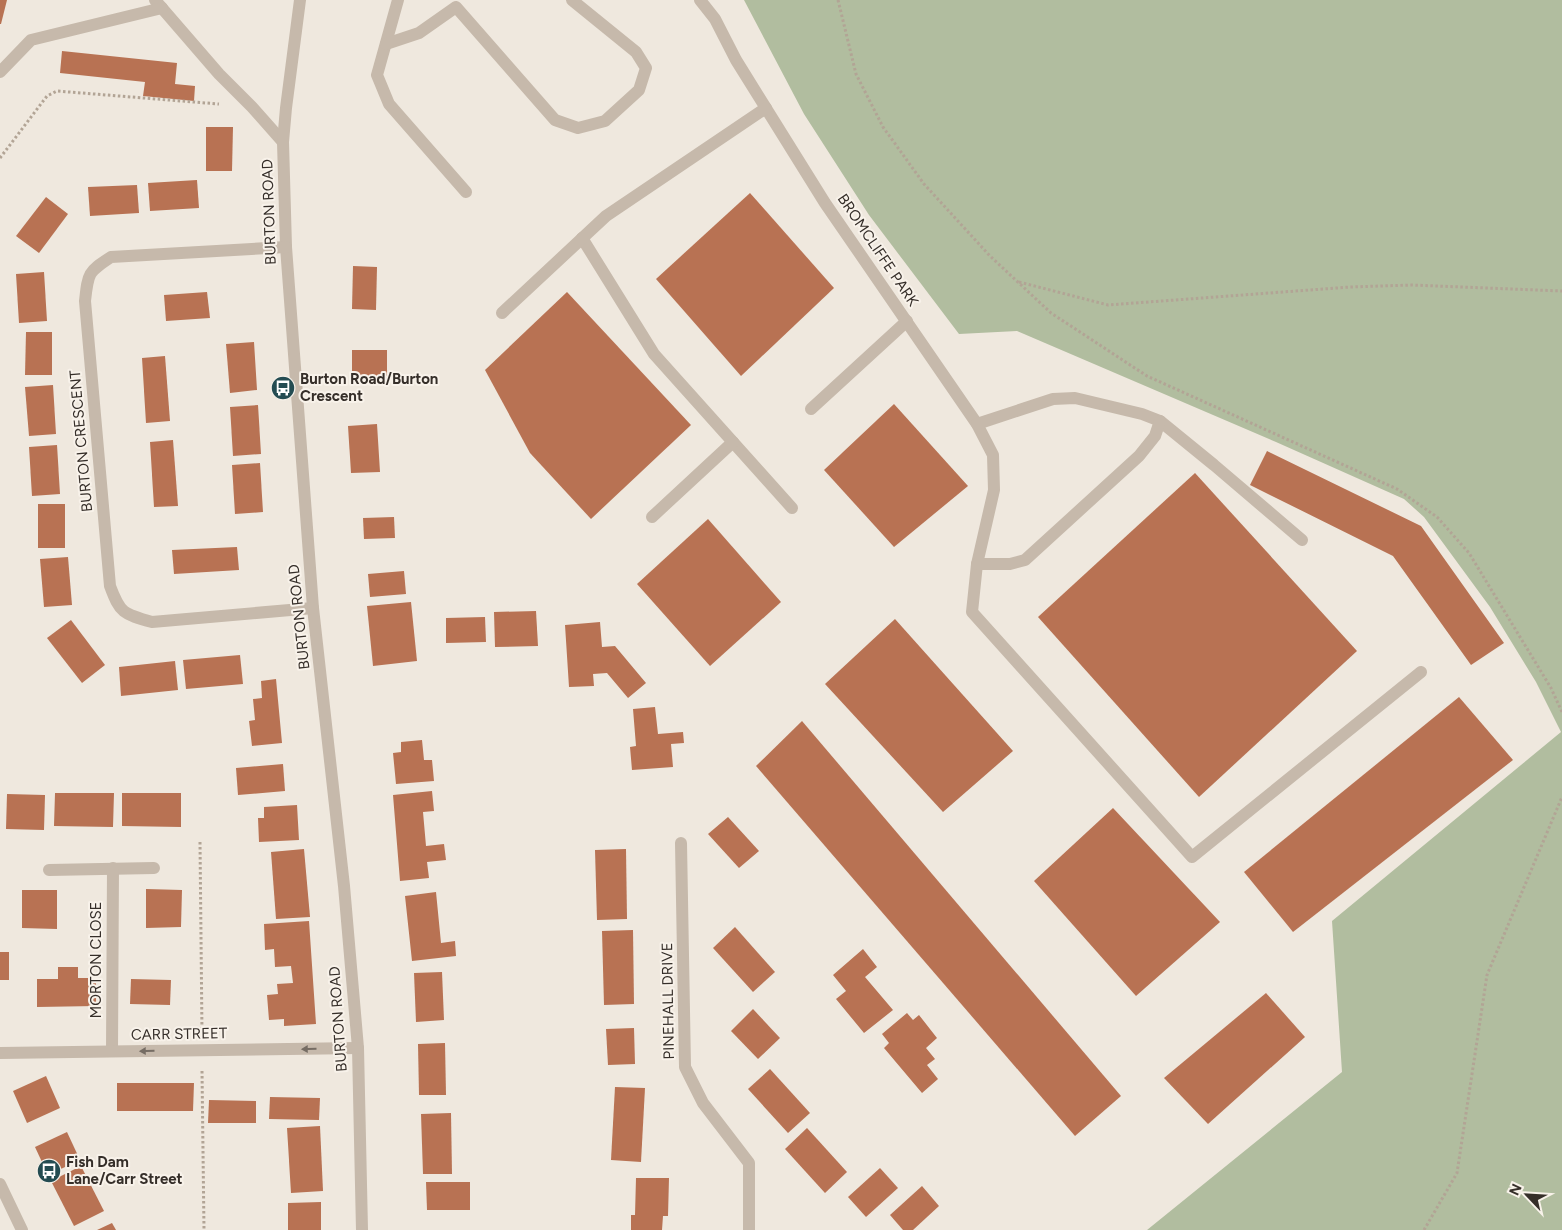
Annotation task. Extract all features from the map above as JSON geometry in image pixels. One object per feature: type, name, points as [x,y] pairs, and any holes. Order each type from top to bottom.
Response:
[{"type":"street","name":"BURTON ROAD","points":[[300,0],[286,108],[284,142],[286,247],[313,608],[344,886],[358,1048],[362,1230]]},
{"type":"street","points":[[398,0],[377,75],[389,104],[466,192]]},
{"type":"street","points":[[386,44],[419,34],[458,3],[555,120],[578,128],[605,121],[639,90],[646,68],[636,52],[572,0]]},
{"type":"street","name":"BROMCLIFFE PARK","points":[[700,0],[715,19],[736,60],[825,203],[977,424],[993,455],[994,490],[977,564],[972,612],[1192,856],[1422,672]]},
{"type":"street","points":[[0,72],[31,40],[159,4],[219,74],[284,142]]},
{"type":"street","points":[[502,313],[606,216],[766,108]]},
{"type":"street","points":[[582,238],[654,354],[792,508]]},
{"type":"street","name":"BURTON CRESCENT","points":[[286,247],[111,257],[92,269],[87,282],[85,301],[110,586],[118,607],[132,616],[152,622],[313,608]]},
{"type":"street","points":[[811,409],[907,321]]},
{"type":"street","points":[[977,424],[1053,398],[1075,398],[1142,414],[1160,421],[1214,464],[1302,540]]},
{"type":"street","points":[[977,564],[1010,564],[1025,560],[1139,456],[1155,436],[1160,421]]},
{"type":"street","points":[[652,517],[733,442]]},
{"type":"street","name":"PINEHALL DRIVE","points":[[681,843],[686,1067],[703,1103],[749,1163],[750,1230]]},
{"type":"street","name":"MORTON CLOSE","points":[[112,1051],[113,868]]},
{"type":"street","points":[[49,870],[154,868]]},
{"type":"street","name":"CARR STREET","points":[[0,1053],[358,1048]]},
{"type":"street","points":[[0,1184],[22,1230]]},
{"type":"path","points":[[838,0],[856,74],[883,127],[924,184],[990,256],[1051,313],[1147,376],[1397,489],[1437,518],[1469,552],[1551,688],[1562,712]]},
{"type":"path","points":[[0,158],[47,96],[57,91],[252,107]]},
{"type":"path","points":[[1018,282],[1108,306],[1412,284],[1562,290]]},
{"type":"path","points":[[1424,1230],[1457,1173],[1487,975],[1562,798]]},
{"type":"green space","points":[[744,0],[1562,0],[1562,1230],[1147,1230],[1342,1072],[1332,921],[1561,732],[1536,682],[1490,607],[1424,517],[1404,499],[1017,331],[959,334],[869,215],[804,114]]},
{"type":"building","points":[[0,0],[7,0],[1,24],[0,24]]},
{"type":"building","points":[[62,51],[177,63],[175,84],[195,86],[194,101],[143,96],[145,82],[60,73]]},
{"type":"building","points":[[206,127],[233,127],[232,171],[206,171]]},
{"type":"building","points":[[197,180],[199,208],[150,211],[148,183]]},
{"type":"building","points":[[137,185],[139,213],[90,216],[88,187]]},
{"type":"building","points":[[750,193],[834,288],[741,376],[656,279]]},
{"type":"building","points":[[46,197],[68,214],[39,253],[16,236]]},
{"type":"building","points":[[353,266],[377,267],[376,310],[352,309]]},
{"type":"building","points":[[44,272],[47,321],[19,323],[16,274]]},
{"type":"building","points":[[207,292],[210,318],[166,321],[164,295]]},
{"type":"building","points":[[567,292],[691,425],[591,519],[530,453],[485,370]]},
{"type":"building","points":[[26,332],[52,332],[52,375],[25,375]]},
{"type":"building","points":[[254,342],[257,390],[230,393],[226,344]]},
{"type":"building","points":[[352,350],[387,350],[387,376],[352,376]]},
{"type":"building","points":[[165,356],[170,421],[146,423],[142,358]]},
{"type":"building","points":[[53,385],[56,434],[29,436],[25,387]]},
{"type":"building","points":[[894,404],[968,486],[894,547],[824,470]]},
{"type":"building","points":[[258,405],[261,454],[233,456],[230,407]]},
{"type":"building","points":[[377,424],[380,472],[351,473],[348,426]]},
{"type":"building","points":[[173,440],[178,506],[154,507],[150,442]]},
{"type":"building","points":[[57,445],[60,494],[32,496],[29,447]]},
{"type":"building","points":[[1267,451],[1421,526],[1504,643],[1471,665],[1393,556],[1250,485]]},
{"type":"building","points":[[260,463],[263,512],[235,514],[232,465]]},
{"type":"building","points":[[1195,473],[1357,651],[1199,797],[1038,617]]},
{"type":"building","points":[[38,504],[65,504],[65,548],[38,548]]},
{"type":"building","points":[[394,517],[395,538],[364,539],[363,518]]},
{"type":"building","points":[[708,519],[781,602],[710,666],[637,584]]},
{"type":"building","points":[[237,547],[239,570],[174,574],[172,550]]},
{"type":"building","points":[[68,557],[72,605],[44,607],[40,559]]},
{"type":"building","points":[[404,571],[406,594],[370,597],[368,574]]},
{"type":"building","points":[[411,602],[417,661],[373,666],[367,606]]},
{"type":"building","points":[[536,611],[538,646],[495,647],[494,612]]},
{"type":"building","points":[[485,617],[486,642],[446,643],[446,618]]},
{"type":"building","points":[[895,619],[1013,751],[943,812],[825,684]]},
{"type":"building","points":[[71,620],[105,665],[82,683],[47,638]]},
{"type":"building","points":[[600,622],[602,647],[615,646],[646,683],[628,698],[607,673],[593,674],[594,686],[569,687],[565,625]]},
{"type":"building","points":[[240,655],[243,684],[186,689],[183,660]]},
{"type":"building","points":[[175,661],[178,690],[121,696],[119,667]]},
{"type":"building","points":[[276,679],[282,743],[252,746],[249,721],[255,720],[253,699],[262,698],[261,681]]},
{"type":"building","points":[[1459,697],[1513,760],[1293,932],[1244,872]]},
{"type":"building","points":[[655,707],[658,734],[683,732],[684,743],[671,744],[673,767],[632,770],[630,747],[636,746],[633,709]]},
{"type":"building","points":[[802,721],[1121,1096],[1075,1136],[756,766]]},
{"type":"building","points":[[422,740],[424,760],[432,760],[434,781],[396,784],[393,753],[401,752],[401,742]]},
{"type":"building","points":[[283,764],[285,791],[238,795],[236,768]]},
{"type":"building","points":[[432,791],[434,811],[423,812],[426,846],[444,844],[446,860],[427,862],[429,878],[400,881],[393,795]]},
{"type":"building","points":[[55,793],[114,793],[113,827],[54,826]]},
{"type":"building","points":[[122,793],[181,793],[181,827],[122,826]]},
{"type":"building","points":[[7,794],[45,795],[44,830],[6,829]]},
{"type":"building","points":[[297,805],[299,840],[259,842],[258,818],[264,818],[264,807]]},
{"type":"building","points":[[1113,808],[1220,922],[1136,996],[1034,881]]},
{"type":"building","points":[[728,817],[759,851],[739,868],[708,834]]},
{"type":"building","points":[[304,849],[310,917],[276,919],[271,852]]},
{"type":"building","points":[[626,849],[627,919],[597,920],[595,850]]},
{"type":"building","points":[[146,889],[182,890],[181,927],[146,928]]},
{"type":"building","points":[[22,890],[57,890],[57,929],[22,928]]},
{"type":"building","points":[[436,892],[441,943],[455,941],[456,956],[412,961],[405,896]]},
{"type":"building","points":[[309,921],[316,1024],[284,1026],[284,1019],[269,1020],[267,995],[278,994],[277,984],[293,983],[291,966],[275,967],[274,949],[265,950],[264,924]]},
{"type":"building","points":[[735,927],[775,972],[753,992],[713,948]]},
{"type":"building","points":[[633,930],[634,1004],[604,1005],[602,931]]},
{"type":"building","points":[[863,949],[877,967],[865,977],[893,1010],[864,1033],[836,999],[846,991],[833,975]]},
{"type":"building","points":[[0,952],[9,952],[9,980],[0,980]]},
{"type":"building","points":[[58,967],[78,967],[78,978],[96,978],[96,1006],[37,1007],[37,979],[58,979]]},
{"type":"building","points":[[442,972],[444,1020],[416,1022],[414,973]]},
{"type":"building","points":[[131,979],[171,980],[170,1005],[130,1004]]},
{"type":"building","points":[[1266,993],[1305,1037],[1208,1124],[1164,1078]]},
{"type":"building","points":[[753,1009],[780,1038],[758,1059],[731,1031]]},
{"type":"building","points":[[907,1013],[913,1020],[919,1015],[937,1038],[926,1048],[935,1059],[927,1065],[938,1079],[922,1093],[884,1048],[889,1043],[882,1034]]},
{"type":"building","points":[[634,1028],[635,1064],[608,1065],[606,1029]]},
{"type":"building","points":[[445,1043],[446,1095],[419,1095],[418,1044]]},
{"type":"building","points":[[770,1069],[810,1113],[788,1133],[748,1089]]},
{"type":"building","points":[[46,1076],[60,1108],[27,1123],[13,1091]]},
{"type":"building","points":[[117,1083],[194,1083],[193,1111],[117,1111]]},
{"type":"building","points":[[615,1087],[645,1088],[641,1162],[611,1160]]},
{"type":"building","points":[[270,1097],[320,1098],[319,1120],[269,1119]]},
{"type":"building","points":[[209,1100],[256,1101],[256,1123],[208,1123]]},
{"type":"building","points":[[451,1113],[452,1174],[423,1174],[421,1114]]},
{"type":"building","points":[[320,1126],[323,1191],[291,1193],[287,1128]]},
{"type":"building","points":[[807,1128],[847,1172],[825,1193],[785,1149]]},
{"type":"building","points":[[67,1132],[80,1160],[48,1175],[35,1147]]},
{"type":"building","points":[[81,1166],[104,1211],[74,1226],[51,1181]]},
{"type":"building","points":[[880,1168],[898,1188],[866,1217],[848,1197]]},
{"type":"building","points":[[636,1178],[669,1178],[668,1216],[663,1216],[662,1230],[631,1230],[631,1215],[635,1215]]},
{"type":"building","points":[[426,1182],[470,1182],[470,1210],[427,1210]]},
{"type":"building","points":[[922,1186],[939,1206],[913,1230],[903,1230],[890,1215]]},
{"type":"building","points":[[321,1202],[321,1230],[288,1230],[288,1203]]},
{"type":"building","points":[[112,1223],[116,1230],[97,1230]]},
{"type":"place","name":"Burton Road/Burton Crescent","points":[[283,388]]},
{"type":"place","name":"Fish Dam Lane/Carr Street","points":[[49,1171]]}]
